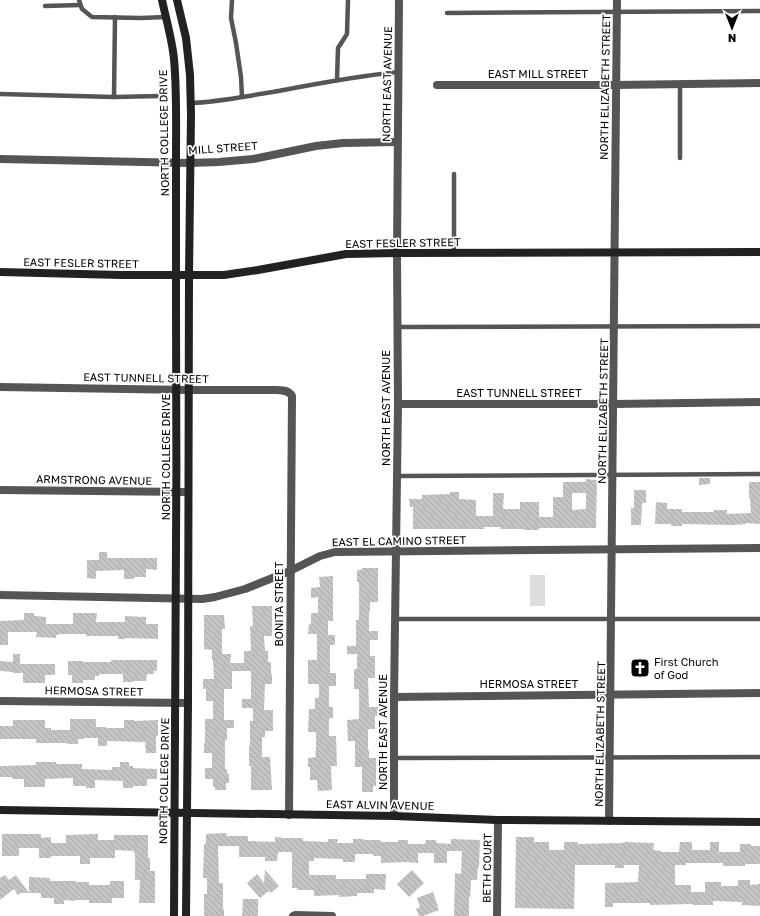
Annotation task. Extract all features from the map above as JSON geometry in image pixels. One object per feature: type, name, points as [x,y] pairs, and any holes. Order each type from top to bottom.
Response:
[{"type":"street","name":"NORTH COLLEGE DRIVE","points":[[162,0],[171,39],[176,98],[177,599],[174,916]]},
{"type":"street","name":"NORTH COLLEGE DRIVE","points":[[177,0],[186,38],[191,103],[186,916]]},
{"type":"street","name":"NORTH EAST AVENUE","points":[[394,816],[398,404],[397,142],[399,0]]},
{"type":"street","name":"NORTH ELIZABETH STREET","points":[[609,821],[612,695],[617,0]]},
{"type":"street","name":"EAST MILL STREET","points":[[437,85],[760,83]]},
{"type":"street","name":"MILL STREET","points":[[0,159],[219,162],[253,159],[316,146],[343,143],[397,142]]},
{"type":"street","name":"EAST FESLER STREET","points":[[0,272],[121,275],[224,274],[258,270],[346,254],[760,252]]},
{"type":"street","name":"EAST TUNNELL STREET","points":[[0,387],[275,390],[285,391],[291,394]]},
{"type":"street","name":"BONITA STREET","points":[[289,815],[291,394]]},
{"type":"street","name":"EAST TUNNELL STREET","points":[[398,404],[760,402]]},
{"type":"street","name":"ARMSTRONG AVENUE","points":[[0,490],[188,492]]},
{"type":"street","name":"EAST EL CAMINO STREET","points":[[0,595],[177,599],[215,598],[245,589],[320,556],[335,552],[760,548]]},
{"type":"street","name":"HERMOSA STREET","points":[[394,697],[760,693]]},
{"type":"street","name":"HERMOSA STREET","points":[[0,701],[188,703]]},
{"type":"street","name":"EAST ALVIN AVENUE","points":[[0,810],[394,816],[498,820],[760,822]]},
{"type":"street","name":"BETH COURT","points":[[497,916],[498,820]]},
{"type":"street","points":[[293,916],[332,916]]},
{"type":"lane","points":[[232,0],[231,18],[241,77],[242,97]]},
{"type":"lane","points":[[337,80],[338,48],[347,34],[348,0]]},
{"type":"lane","points":[[45,6],[80,3],[82,10],[92,17],[166,17]]},
{"type":"lane","points":[[447,13],[760,11]]},
{"type":"lane","points":[[114,97],[115,17]]},
{"type":"lane","points":[[191,103],[230,100],[337,80],[398,72]]},
{"type":"lane","points":[[680,84],[680,158]]},
{"type":"lane","points":[[0,94],[114,97],[160,96]]},
{"type":"lane","points":[[454,174],[454,253]]},
{"type":"lane","points":[[397,327],[760,326]]},
{"type":"lane","points":[[397,476],[760,474]]},
{"type":"lane","points":[[395,619],[760,619]]},
{"type":"lane","points":[[394,758],[760,757]]},
{"type":"shaded area","points":[[530,575],[545,575],[545,606],[530,606]]},
{"type":"building","points":[[699,478],[710,478],[710,484],[699,485]]},
{"type":"building","points":[[586,479],[597,480],[596,528],[539,528],[539,530],[500,529],[500,527],[484,527],[484,529],[413,529],[413,507],[410,507],[409,499],[422,499],[422,495],[450,494],[450,492],[459,492],[459,499],[476,500],[476,516],[493,516],[493,493],[504,493],[503,509],[520,509],[520,502],[539,502],[539,517],[553,517],[553,497],[563,497],[563,482],[586,482]],"holes":[[[572,493],[586,493],[586,509],[572,510]]]},
{"type":"building","points":[[749,482],[760,482],[760,524],[682,524],[682,526],[671,526],[671,524],[655,524],[656,502],[667,503],[667,509],[682,509],[682,512],[714,512],[714,510],[727,510],[727,514],[751,513]]},
{"type":"building","points":[[634,490],[646,490],[646,503],[642,503],[641,525],[631,525],[631,508],[634,508]]},
{"type":"building","points":[[99,552],[107,552],[107,558],[157,558],[157,570],[146,569],[146,577],[134,577],[134,579],[124,579],[124,570],[96,571],[96,579],[87,578],[87,560],[99,560]]},
{"type":"building","points":[[362,568],[378,568],[378,602],[370,602],[369,612],[369,631],[378,631],[378,640],[370,640],[370,656],[375,656],[375,678],[368,678],[369,707],[378,707],[378,716],[375,716],[375,729],[368,729],[369,758],[376,758],[376,786],[373,786],[373,792],[362,792],[362,767],[355,767],[355,741],[348,741],[347,720],[359,719],[359,689],[354,689],[354,669],[357,669],[357,654],[347,654],[347,646],[356,646],[356,620],[359,620],[359,582],[357,582],[357,570],[362,570]]},
{"type":"building","points":[[333,576],[333,621],[328,621],[328,635],[335,635],[335,645],[330,645],[330,673],[336,673],[336,686],[329,686],[329,707],[333,707],[333,718],[329,718],[329,736],[336,736],[337,766],[331,766],[332,790],[318,791],[317,780],[310,780],[310,767],[308,767],[308,758],[316,757],[316,732],[308,732],[309,709],[315,709],[315,698],[319,698],[319,684],[308,684],[308,660],[317,660],[317,634],[308,634],[309,624],[311,624],[311,613],[318,613],[318,597],[311,598],[311,588],[320,587],[319,577]]},
{"type":"building","points":[[252,606],[272,606],[272,636],[264,636],[265,651],[268,651],[268,662],[271,662],[272,684],[265,684],[264,710],[273,710],[273,731],[265,731],[265,737],[262,737],[262,757],[270,757],[272,790],[251,790],[249,746],[250,721],[253,721],[253,708],[242,708],[242,699],[251,699],[251,671],[232,671],[232,689],[224,689],[224,720],[234,720],[234,728],[227,728],[227,740],[225,740],[225,769],[227,769],[227,774],[229,774],[229,783],[226,783],[226,790],[215,790],[215,787],[213,787],[213,779],[205,779],[205,768],[212,768],[212,753],[204,753],[205,719],[213,719],[213,701],[206,701],[206,689],[203,689],[203,679],[214,679],[212,650],[204,649],[204,615],[224,615],[225,629],[222,629],[222,654],[231,654],[230,663],[244,663],[244,651],[251,651],[250,626],[253,626]]},
{"type":"building","points":[[24,613],[34,613],[34,616],[46,617],[46,624],[73,624],[73,613],[97,613],[96,622],[125,622],[125,616],[146,617],[146,624],[158,624],[158,639],[118,639],[118,636],[86,636],[86,634],[58,634],[56,635],[56,638],[36,637],[37,632],[8,632],[8,645],[0,645],[0,621],[24,620]]},
{"type":"building","points":[[13,654],[20,654],[20,664],[55,664],[55,675],[45,675],[45,683],[23,683],[23,673],[0,671],[0,661],[13,662]]},
{"type":"building","points":[[111,660],[157,660],[157,671],[154,671],[154,674],[147,674],[146,681],[133,682],[123,682],[123,674],[99,674],[99,676],[95,676],[95,680],[83,680],[83,683],[72,683],[72,675],[68,675],[68,661],[111,662]]},
{"type":"building","points":[[70,719],[96,719],[96,727],[106,728],[124,728],[124,720],[158,720],[156,753],[146,753],[145,742],[107,741],[107,746],[98,746],[98,738],[78,739],[78,744],[36,743],[36,739],[0,739],[0,726],[13,726],[13,720],[45,720],[45,728],[51,728],[51,730],[70,730]]},
{"type":"building","points":[[36,762],[82,764],[82,769],[112,770],[112,767],[120,767],[120,762],[129,762],[129,766],[133,766],[133,768],[157,769],[157,779],[147,779],[147,786],[133,786],[133,788],[123,788],[123,781],[95,780],[95,788],[86,788],[86,786],[73,786],[73,778],[45,779],[45,787],[24,787],[24,779],[0,777],[0,766],[36,765]]},
{"type":"building","points":[[226,833],[227,836],[248,836],[248,841],[275,842],[275,837],[303,838],[303,841],[328,842],[328,839],[338,839],[337,843],[353,843],[353,839],[380,840],[381,842],[398,842],[398,840],[408,840],[408,844],[425,844],[426,840],[436,840],[436,843],[451,844],[451,839],[480,840],[477,880],[471,880],[469,916],[454,916],[455,873],[461,874],[462,851],[447,851],[447,863],[434,863],[434,853],[418,853],[418,863],[381,863],[381,856],[373,856],[373,854],[355,854],[355,862],[343,862],[343,859],[314,858],[314,861],[309,861],[309,875],[336,875],[336,879],[366,879],[366,874],[386,874],[385,890],[374,889],[374,893],[357,893],[357,896],[339,897],[339,895],[314,896],[314,890],[297,890],[297,888],[292,888],[292,852],[278,852],[277,861],[265,861],[265,857],[239,857],[239,846],[218,846],[219,883],[223,883],[224,916],[204,916],[204,894],[207,894],[207,878],[203,878],[204,844],[206,844],[206,834]]},
{"type":"building","points":[[2,834],[41,834],[41,838],[51,837],[51,843],[66,843],[66,835],[98,834],[98,840],[114,840],[114,835],[148,835],[148,858],[150,858],[150,871],[155,871],[155,903],[139,903],[140,880],[135,880],[134,851],[115,850],[115,858],[90,858],[90,864],[80,864],[80,856],[51,856],[51,858],[39,858],[39,848],[19,848],[19,856],[2,856]]},
{"type":"building","points":[[516,837],[534,837],[534,842],[549,842],[549,850],[564,850],[564,842],[578,842],[578,844],[623,842],[654,843],[653,850],[661,852],[679,852],[680,842],[692,842],[692,850],[710,850],[710,842],[719,842],[719,852],[740,852],[740,844],[760,846],[760,864],[723,866],[723,863],[686,863],[686,865],[675,865],[675,885],[691,885],[691,892],[705,892],[705,882],[721,882],[721,886],[738,886],[738,880],[750,880],[750,885],[760,884],[760,906],[742,905],[742,902],[713,901],[713,905],[650,905],[650,903],[613,903],[613,907],[605,907],[605,883],[638,882],[639,865],[624,865],[624,868],[615,868],[615,865],[575,865],[574,909],[515,908]]},
{"type":"building","points":[[265,870],[279,886],[271,893],[269,891],[260,898],[247,883],[257,874],[264,883]]},
{"type":"building","points":[[412,870],[424,883],[409,897],[397,884]]},
{"type":"building","points":[[5,875],[9,880],[16,875],[29,893],[21,893],[18,895],[14,889],[0,900],[0,878]]},
{"type":"building","points":[[29,877],[50,878],[50,881],[89,882],[89,885],[110,885],[110,881],[124,881],[124,898],[112,898],[112,903],[89,903],[89,900],[64,900],[64,904],[54,904],[54,898],[41,898],[41,893],[29,893]]},
{"type":"building","points":[[433,892],[439,910],[419,916],[416,909],[420,907],[417,898]]},
{"type":"building","points":[[243,899],[258,899],[258,916],[242,916]]},
{"type":"place","name":"First Church of God","points":[[640,668]]}]
